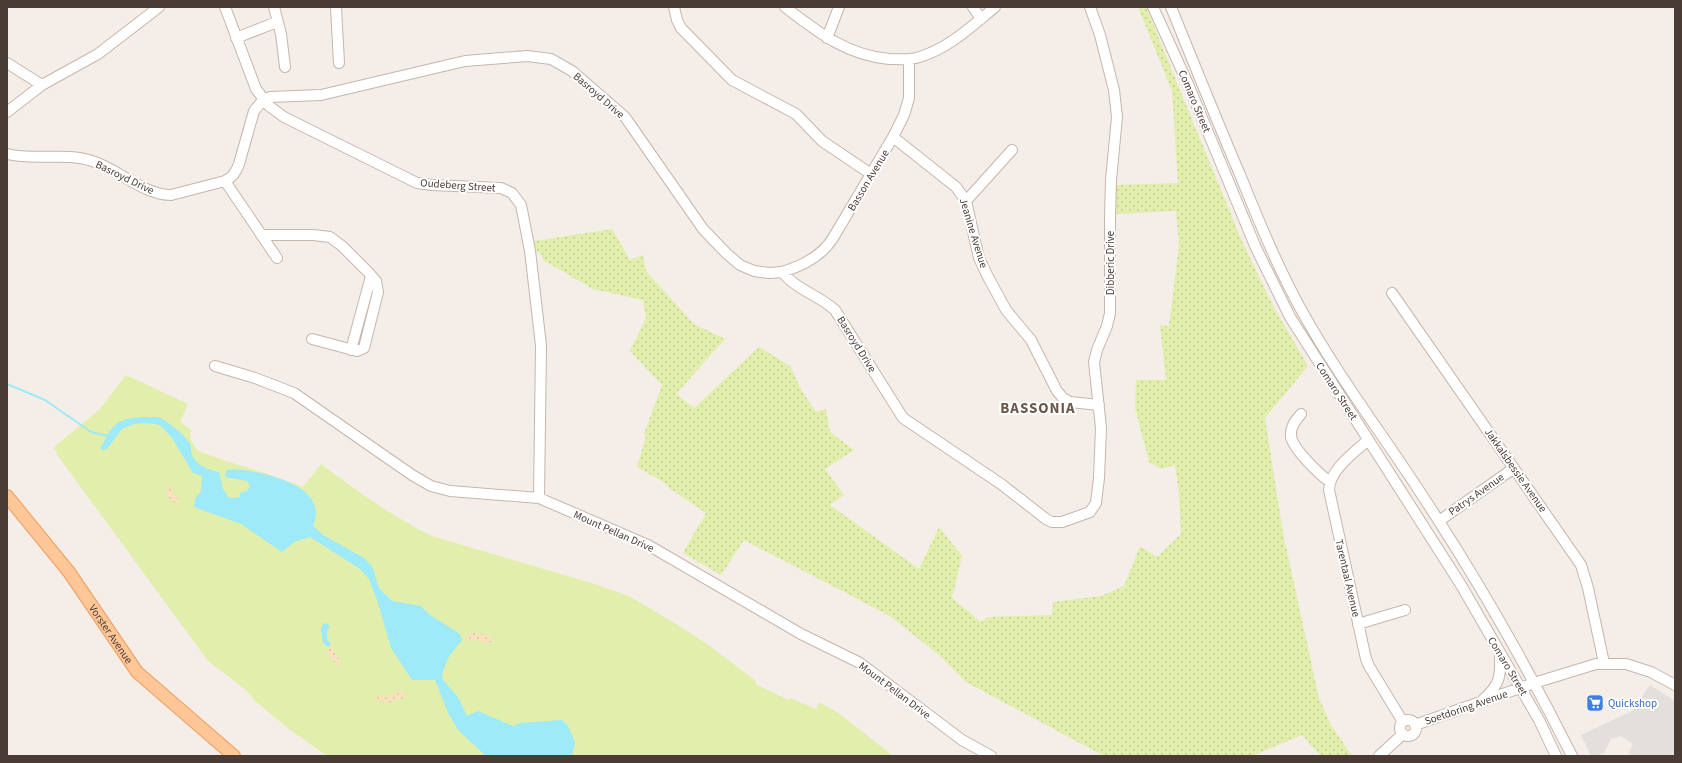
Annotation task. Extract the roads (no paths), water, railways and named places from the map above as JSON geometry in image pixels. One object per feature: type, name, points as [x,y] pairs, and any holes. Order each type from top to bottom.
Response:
[{"type":"main road","name":"Vorster Avenue","points":[[7,496],[69,572],[137,672],[234,756]]},
{"type":"street","points":[[7,112],[42,86],[98,54],[159,7]]},
{"type":"street","name":"Oudeberg Street","points":[[225,7],[252,80],[264,100],[276,112],[296,125],[412,181],[432,185],[502,188],[509,190],[516,197],[521,205],[525,220],[541,345],[539,498]]},
{"type":"street","points":[[274,7],[281,34],[285,67]]},
{"type":"street","points":[[336,7],[340,63]]},
{"type":"street","points":[[674,7],[677,20],[681,28],[728,77],[745,88],[796,114],[822,141],[871,174]]},
{"type":"street","points":[[785,7],[827,38],[848,49],[866,56],[909,60],[942,47],[956,38],[995,7]]},
{"type":"street","points":[[827,38],[839,7]]},
{"type":"street","points":[[973,7],[981,19]]},
{"type":"street","name":"Dibberic Drive","points":[[1084,514],[1093,509],[1097,498],[1101,450],[1094,362],[1110,313],[1110,195],[1117,117],[1114,90],[1108,63],[1099,30],[1090,7]]},
{"type":"street","name":"Comaro Street","points":[[1153,7],[1185,77],[1256,248],[1299,333],[1461,585],[1500,655],[1539,720],[1556,756]]},
{"type":"street","name":"Comaro Street","points":[[1171,7],[1244,186],[1284,277],[1304,316],[1333,362],[1439,520],[1534,683],[1572,756]]},
{"type":"street","points":[[236,38],[277,22]]},
{"type":"street","name":"Basroyd Drive","points":[[264,100],[273,97],[321,95],[442,65],[472,60],[527,56],[551,59],[572,71],[625,116],[703,229],[726,253],[740,265],[754,271],[770,273],[782,272],[794,285],[826,302],[839,314],[903,418],[1001,484],[1046,519],[1052,522],[1058,522],[1084,514]]},
{"type":"street","name":"Basson Avenue","points":[[782,272],[802,264],[825,250],[833,238],[893,137],[908,102],[909,60]]},
{"type":"street","points":[[7,63],[42,86]]},
{"type":"street","points":[[264,100],[254,111],[236,171],[231,178],[225,181],[277,258]]},
{"type":"street","name":"Jeanine Avenue","points":[[893,137],[956,187],[966,201],[979,258],[984,271],[1006,310],[1031,340],[1057,391],[1063,398],[1070,402],[1098,406]]},
{"type":"street","points":[[966,201],[1012,150]]},
{"type":"street","name":"Basroyd Drive","points":[[7,154],[74,157],[91,161],[112,169],[147,189],[167,195],[225,181]]},
{"type":"street","points":[[261,235],[313,235],[330,237],[342,246],[376,281],[378,292],[364,348],[357,351],[351,350],[312,339]]},
{"type":"street","name":"Jakkalsbessie Avenue","points":[[1392,293],[1581,565],[1588,588],[1604,663]]},
{"type":"street","name":"Mount Pellan Drive","points":[[215,366],[255,378],[294,393],[412,475],[431,486],[450,491],[539,498],[648,545],[801,634],[860,663],[962,740],[991,756]]},
{"type":"street","points":[[1301,414],[1292,427],[1292,438],[1310,464],[1330,482],[1336,470],[1368,440]]},
{"type":"street","name":"Patrys Avenue","points":[[1439,520],[1514,468]]},
{"type":"street","name":"Tarentaal Avenue","points":[[1330,482],[1329,490],[1332,505],[1358,624],[1369,666],[1403,722]]},
{"type":"street","points":[[1358,624],[1405,610]]},
{"type":"street","points":[[1482,701],[1493,690],[1499,681],[1501,670],[1500,655]]},
{"type":"street","name":"Soetdoring Avenue","points":[[1415,725],[1534,683],[1588,666],[1604,663],[1626,664],[1641,668],[1675,685]]},
{"type":"street","points":[[1410,720],[1415,725],[1416,728],[1413,734],[1409,736],[1403,734],[1400,728],[1403,722],[1410,720]]},
{"type":"street","points":[[1379,756],[1403,734]]},
{"type":"water","points":[[157,417],[179,431],[187,439],[190,444],[192,455],[198,463],[208,469],[219,472],[223,489],[229,498],[240,497],[240,493],[247,491],[250,486],[247,481],[225,477],[226,470],[230,469],[260,473],[281,479],[301,489],[309,496],[314,504],[316,514],[313,526],[323,535],[364,558],[372,566],[379,588],[392,601],[421,606],[430,615],[460,634],[462,640],[448,658],[442,674],[443,680],[458,697],[467,716],[478,711],[513,726],[521,723],[562,720],[568,726],[575,743],[572,756],[486,756],[459,731],[449,715],[435,680],[412,680],[391,648],[378,603],[369,579],[360,569],[310,537],[294,542],[282,552],[241,524],[194,507],[195,499],[201,491],[202,476],[193,473],[172,438],[160,425],[147,423],[134,424],[122,429],[107,449],[103,450],[100,448],[114,426],[123,420]]},
{"type":"water","points":[[326,623],[330,626],[327,635],[331,644],[328,647],[323,643],[321,629],[323,624]]},
{"type":"waterway","points":[[7,384],[45,400],[91,432],[108,436]]},
{"type":"place","name":"Quickshop","points":[[1595,703]]},
{"type":"district","name":"BASSONIA","points":[[1038,408]]}]
